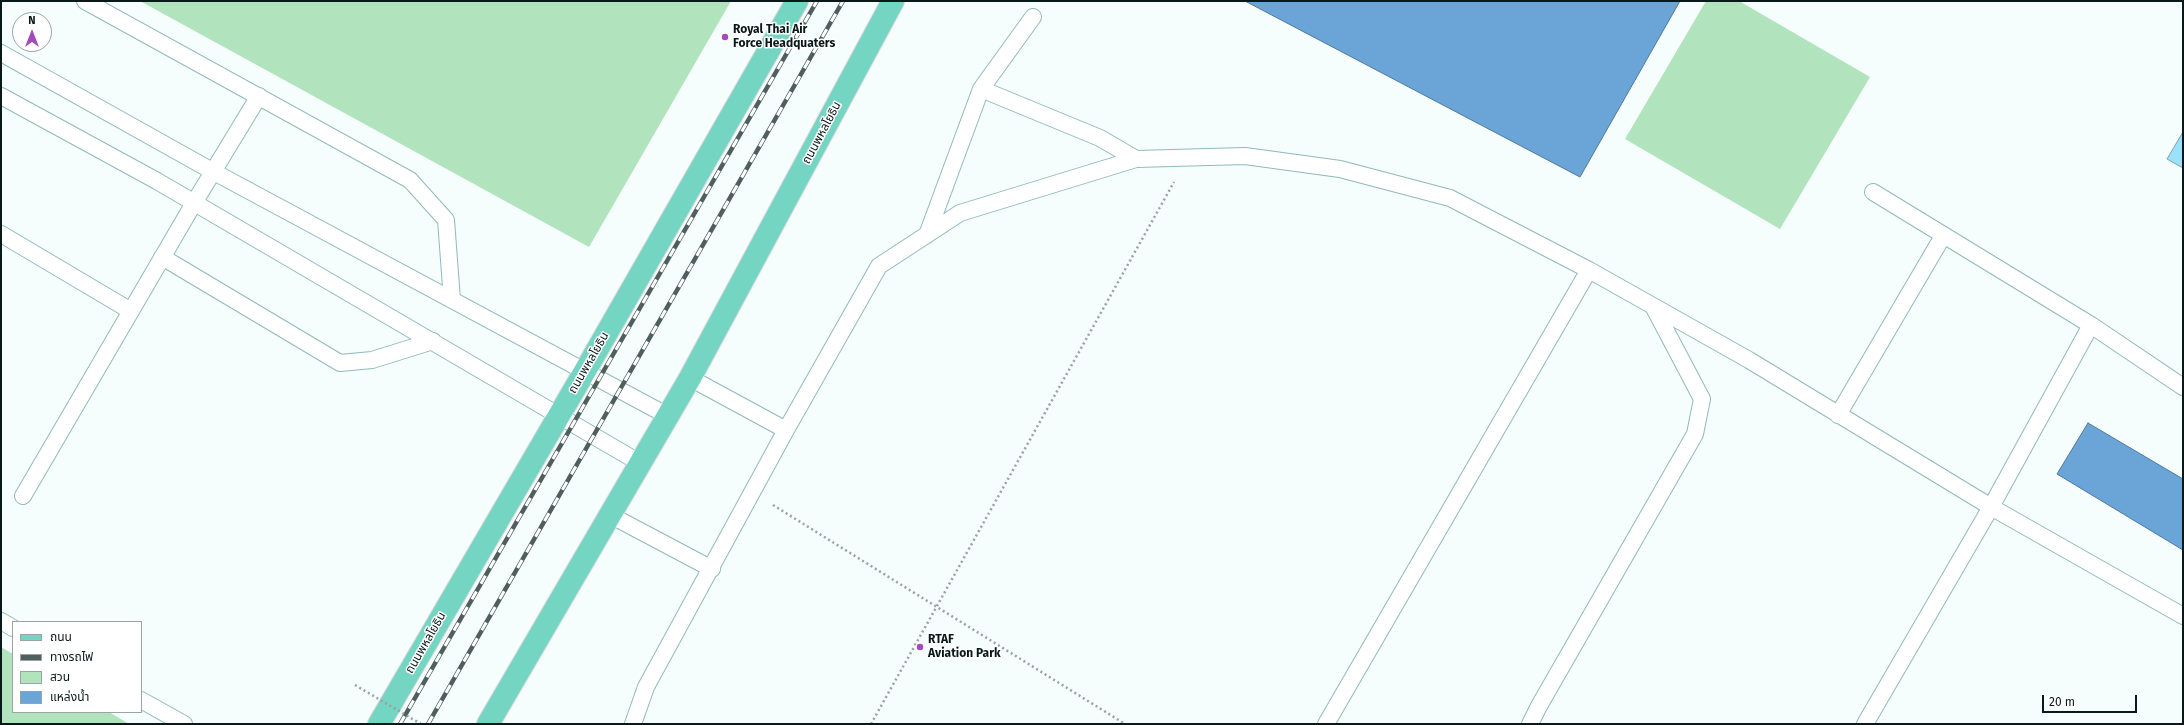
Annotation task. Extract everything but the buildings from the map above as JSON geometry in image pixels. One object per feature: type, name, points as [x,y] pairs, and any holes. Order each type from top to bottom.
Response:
[{"type":"main road","name":"ถนนพหลโยธิน","points":[[379,724],[585,371],[797,1]]},
{"type":"main road","name":"ถนนพหลโยธิน","points":[[488,724],[690,378],[893,1]]},
{"type":"lane","points":[[85,1],[410,180],[446,220],[452,300]]},
{"type":"lane","points":[[927,235],[981,89],[1033,17]]},
{"type":"lane","points":[[1,52],[214,172],[668,416]]},
{"type":"lane","points":[[981,89],[1100,138],[1136,159]]},
{"type":"lane","points":[[1,96],[194,203],[640,463]]},
{"type":"lane","points":[[23,496],[162,257],[258,96]]},
{"type":"lane","points":[[633,724],[646,687],[712,569],[786,430],[879,266],[960,213],[1136,159],[1245,156],[1340,169],[1450,198],[1589,270],[1749,360],[1991,507],[2183,616]]},
{"type":"lane","points":[[1873,192],[2091,325],[2182,385]]},
{"type":"lane","points":[[1,234],[131,310]]},
{"type":"lane","points":[[1838,415],[1943,236]]},
{"type":"lane","points":[[162,257],[340,363],[372,360],[433,341]]},
{"type":"lane","points":[[1326,724],[1589,270]]},
{"type":"lane","points":[[1530,724],[1538,706],[1695,434],[1702,399],[1652,305]]},
{"type":"lane","points":[[1864,724],[1991,507],[2091,325]]},
{"type":"lane","points":[[690,378],[786,430]]},
{"type":"lane","points":[[610,515],[712,569]]},
{"type":"lane","points":[[1,621],[12,627]]},
{"type":"lane","points":[[142,701],[184,724]]},
{"type":"path","points":[[871,724],[1188,157]]},
{"type":"path","points":[[752,492],[936,608],[1125,724]]},
{"type":"path","points":[[355,685],[421,724]]},
{"type":"green space","points":[[140,1],[731,1],[589,247]]},
{"type":"green space","points":[[1706,1],[1739,1],[1870,77],[1780,229],[1625,139]]},
{"type":"green space","points":[[1,647],[12,653],[12,713],[111,713],[129,724],[1,724]]},
{"type":"water","points":[[1245,1],[1680,1],[1580,177]]},
{"type":"water","points":[[2088,423],[2183,479],[2183,550],[2057,474]]},
{"type":"railway","points":[[400,724],[817,1]]},
{"type":"railway","points":[[428,724],[843,1]]},
{"type":"place","name":"Royal Thai Air Force Headquaters","points":[[725,37]]},
{"type":"place","name":"RTAF Aviation Park","points":[[920,647]]}]
